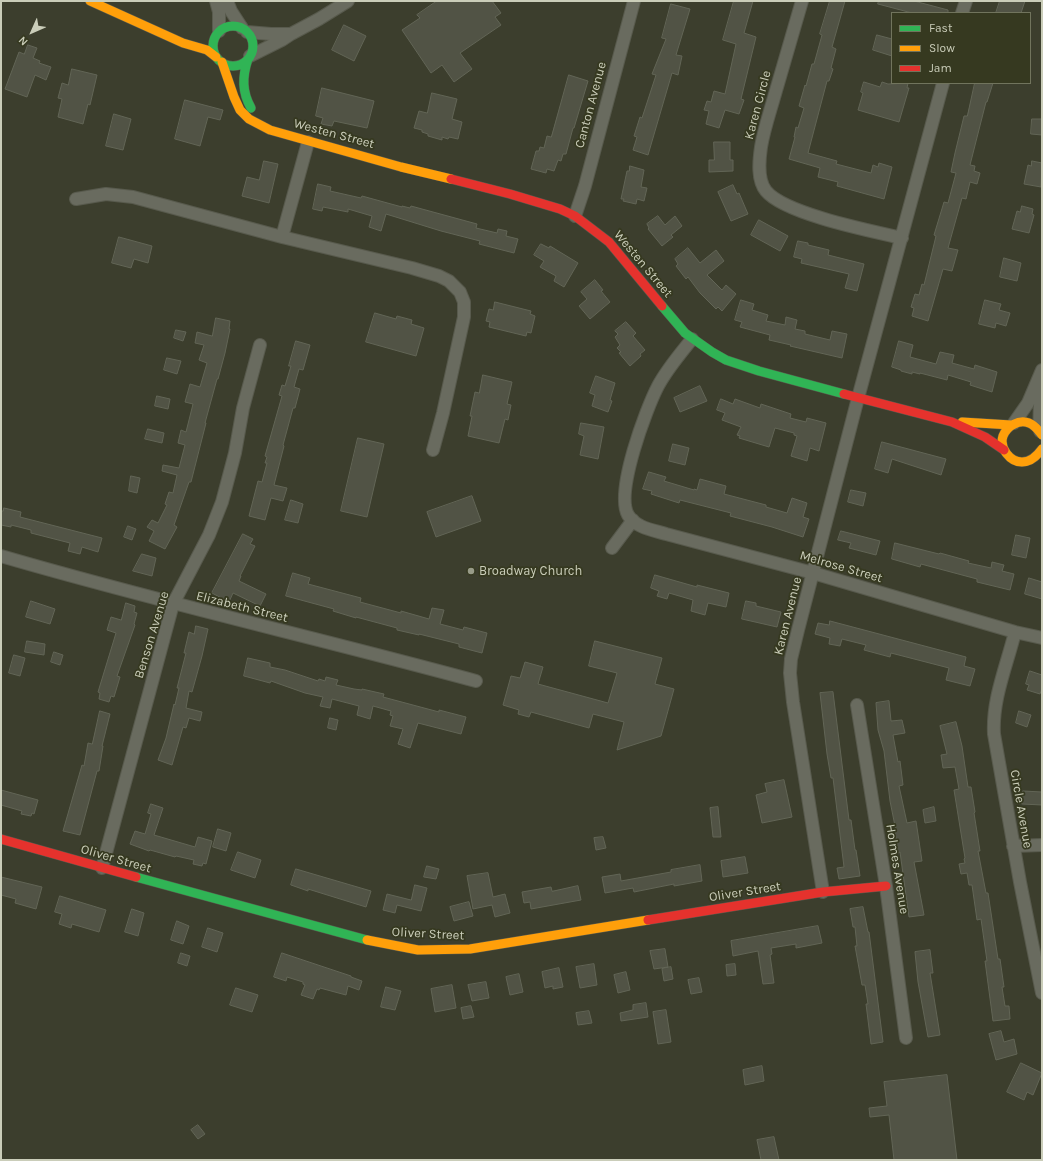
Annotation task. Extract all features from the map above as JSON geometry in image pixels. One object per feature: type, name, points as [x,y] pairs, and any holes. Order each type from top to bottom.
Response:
[{"type":"street","points":[[90,1],[183,43],[207,50],[219,60],[233,66],[244,63],[249,57],[282,40],[348,1]]},
{"type":"street","points":[[216,1],[219,12],[218,32],[213,43],[214,53],[219,60]]},
{"type":"street","points":[[227,1],[231,11],[251,37],[253,43],[253,50],[244,70],[242,81],[248,104],[259,124]]},
{"type":"street","name":"Canton Avenue","points":[[574,216],[584,186],[634,1]]},
{"type":"street","name":"Karen Circle","points":[[802,1],[763,136],[760,172],[762,185],[765,191],[776,200],[800,211],[847,225],[902,238]]},
{"type":"street","points":[[962,12],[966,1]]},
{"type":"street","points":[[204,35],[218,32],[230,26],[271,34],[290,34]]},
{"type":"street","points":[[167,36],[185,35]]},
{"type":"street","name":"Westen Street","points":[[219,60],[226,71],[234,97],[240,110],[249,119],[283,135],[428,174],[510,194],[560,209],[574,216],[609,242],[670,317],[692,339],[726,360],[759,371],[952,422],[985,436],[1004,450],[1013,460],[1027,462],[1038,459]]},
{"type":"street","points":[[858,398],[944,84]]},
{"type":"street","points":[[282,237],[308,142]]},
{"type":"street","points":[[76,199],[106,194],[133,197],[282,237],[412,268],[449,281],[460,292],[464,302],[464,317],[443,413],[433,450]]},
{"type":"street","points":[[612,548],[633,520],[628,514],[626,508],[626,489],[644,420],[658,386],[669,368],[692,339]]},
{"type":"street","name":"Benson Avenue","points":[[102,868],[173,604],[208,535],[222,502],[235,453],[243,408],[260,345]]},
{"type":"street","points":[[1004,450],[1004,433],[1013,424],[1028,403],[1042,371]]},
{"type":"street","points":[[1041,433],[1039,421],[1042,393],[1042,371]]},
{"type":"street","name":"Karen Avenue","points":[[823,892],[795,718],[790,673],[794,644],[858,398]]},
{"type":"street","name":"Westen Street","points":[[952,422],[1013,424],[1020,421],[1032,423],[1041,433]]},
{"type":"street","points":[[1038,459],[1038,455],[1042,448]]},
{"type":"street","name":"Melrose Street","points":[[633,520],[643,527],[666,534],[813,573],[1015,632],[1042,638]]},
{"type":"street","name":"Elizabeth Street","points":[[1,556],[173,604],[415,664],[476,681]]},
{"type":"street","name":"Circle Avenue","points":[[1015,632],[998,692],[993,727],[1013,846],[1042,993]]},
{"type":"street","name":"Holmes Avenue","points":[[858,705],[886,886],[906,1038]]},
{"type":"street","name":"Oliver Street","points":[[1,839],[353,937],[381,944],[412,949],[444,950],[496,946],[823,892],[886,886]]},
{"type":"street","points":[[1013,846],[1042,845]]},
{"type":"building","points":[[437,1],[492,1],[501,13],[495,17],[501,25],[460,53],[472,69],[454,82],[442,65],[431,73],[402,30],[420,18],[417,15]]},
{"type":"building","points":[[734,1],[753,1],[744,33],[756,37],[741,99],[744,100],[739,114],[725,110],[719,128],[706,124],[709,111],[704,110],[707,101],[711,102],[714,91],[725,94],[736,44],[723,40]]},
{"type":"building","points":[[830,1],[845,1],[832,47],[836,49],[831,68],[833,69],[829,81],[827,81],[808,153],[837,161],[836,164],[871,173],[873,165],[878,167],[879,163],[892,167],[884,199],[837,186],[838,182],[818,177],[820,168],[789,159],[796,127],[798,128],[804,108],[799,106],[812,64],[814,64],[822,35],[820,34]]},
{"type":"building","points":[[879,1],[914,1],[948,10],[948,12],[908,12],[878,4]]},
{"type":"building","points":[[1000,1],[1025,1],[1021,12],[996,12]]},
{"type":"building","points":[[671,4],[690,9],[676,55],[682,56],[678,75],[672,73],[648,155],[633,150],[637,137],[634,136],[640,117],[642,118],[656,75],[652,74],[666,39],[662,38]]},
{"type":"building","points":[[344,25],[366,36],[354,61],[332,50]]},
{"type":"building","points":[[877,35],[891,39],[891,56],[873,50]]},
{"type":"building","points":[[28,45],[37,48],[33,58],[40,61],[39,63],[51,67],[46,80],[35,75],[27,97],[5,89],[19,52],[24,54]]},
{"type":"building","points":[[72,69],[97,75],[90,105],[88,104],[83,124],[58,117],[62,99],[58,98],[62,83],[68,85]]},
{"type":"building","points":[[569,75],[588,81],[566,154],[563,154],[561,161],[558,160],[554,171],[547,169],[546,173],[531,169],[536,151],[539,151],[540,147],[544,148],[547,136],[551,137]]},
{"type":"building","points":[[864,82],[880,87],[882,82],[888,84],[908,84],[907,88],[909,88],[899,122],[858,110],[863,93],[861,92]]},
{"type":"building","points":[[975,84],[993,84],[986,102],[970,165],[975,166],[974,171],[980,173],[977,184],[970,182],[966,199],[962,198],[948,248],[958,250],[952,271],[943,269],[928,321],[912,316],[914,308],[911,307],[915,294],[919,295],[922,284],[924,285],[936,236],[934,235],[944,202],[948,203],[956,173],[951,172],[964,116],[967,116]]},
{"type":"building","points":[[322,88],[374,101],[367,128],[334,121],[332,126],[321,124],[323,118],[316,116]]},
{"type":"building","points":[[432,93],[457,99],[452,119],[462,122],[458,139],[449,137],[448,139],[442,137],[442,140],[428,136],[428,134],[422,132],[422,130],[414,128],[419,111],[427,113]]},
{"type":"building","points":[[185,100],[223,110],[220,120],[208,117],[200,146],[175,139]]},
{"type":"building","points":[[114,114],[131,119],[123,150],[106,146]]},
{"type":"building","points":[[1032,119],[1042,119],[1042,135],[1031,134]]},
{"type":"building","points":[[714,142],[730,142],[730,160],[733,160],[733,171],[709,172],[709,160],[714,160]]},
{"type":"building","points":[[264,161],[278,164],[269,203],[242,196],[247,177],[259,180]]},
{"type":"building","points":[[1032,161],[1042,163],[1041,187],[1024,184],[1028,165],[1031,166]]},
{"type":"building","points":[[630,166],[644,170],[641,187],[647,188],[644,201],[637,199],[636,204],[623,201],[624,199],[621,199],[627,171],[629,171]]},
{"type":"building","points":[[318,184],[331,187],[330,191],[361,198],[362,196],[402,207],[410,208],[411,206],[477,224],[476,228],[497,233],[498,229],[507,231],[506,236],[518,239],[514,253],[479,244],[480,241],[386,214],[381,231],[369,227],[372,216],[348,209],[348,212],[323,207],[322,211],[313,209]]},
{"type":"building","points":[[733,185],[737,194],[739,193],[748,214],[731,221],[718,192]]},
{"type":"building","points":[[1022,206],[1033,209],[1032,214],[1034,215],[1029,233],[1012,229],[1017,211],[1020,212]]},
{"type":"building","points":[[658,216],[665,225],[675,216],[682,226],[671,235],[673,237],[662,246],[648,229],[647,224]]},
{"type":"building","points":[[759,220],[788,236],[780,251],[751,235]]},
{"type":"building","points":[[119,237],[152,246],[148,263],[134,259],[131,268],[112,263]]},
{"type":"building","points":[[798,241],[829,250],[828,255],[864,264],[857,291],[845,288],[849,274],[801,263],[802,259],[794,257]]},
{"type":"building","points":[[541,244],[549,248],[550,246],[578,263],[564,287],[554,281],[556,276],[540,267],[544,261],[534,255]]},
{"type":"building","points":[[688,248],[700,263],[716,250],[724,261],[707,275],[722,290],[726,285],[736,294],[722,311],[718,307],[716,309],[700,293],[688,277],[686,279],[676,266],[678,264],[675,259]]},
{"type":"building","points":[[1004,258],[1021,263],[1017,281],[1000,277]]},
{"type":"building","points":[[595,280],[603,290],[601,291],[610,302],[590,319],[579,306],[587,299],[581,292]]},
{"type":"building","points":[[741,300],[754,304],[752,310],[768,315],[766,321],[785,325],[786,317],[797,320],[795,329],[805,331],[805,334],[830,340],[832,331],[847,334],[842,358],[769,340],[770,335],[740,327],[742,322],[735,320]]},
{"type":"building","points":[[985,300],[1001,304],[999,310],[1010,313],[1006,326],[996,323],[995,328],[979,324]]},
{"type":"building","points":[[495,302],[531,311],[530,314],[535,316],[531,333],[527,332],[526,336],[489,327],[490,322],[486,321],[489,309],[493,310]]},
{"type":"building","points":[[375,313],[396,319],[397,316],[412,320],[411,324],[424,328],[416,356],[366,342]]},
{"type":"building","points":[[216,318],[230,321],[230,329],[225,353],[205,423],[191,482],[189,482],[174,525],[177,527],[165,549],[149,541],[154,531],[147,527],[152,520],[158,523],[167,505],[165,504],[169,492],[173,493],[177,475],[162,471],[163,465],[179,468],[185,445],[178,443],[181,430],[186,432],[193,404],[185,402],[190,384],[200,387],[207,363],[199,360],[204,345],[195,343],[197,332],[212,336]]},
{"type":"building","points":[[626,322],[636,333],[633,336],[645,350],[630,366],[619,353],[621,352],[617,348],[620,345],[615,337],[618,334],[615,331]]},
{"type":"building","points":[[176,330],[186,332],[183,341],[174,338]]},
{"type":"building","points":[[296,341],[310,345],[303,370],[299,369],[294,387],[300,389],[295,408],[293,408],[274,485],[287,488],[283,501],[271,498],[265,520],[249,516],[258,481],[262,482],[267,463],[265,463],[267,457],[265,456],[282,396],[279,395],[282,385],[285,386]]},
{"type":"building","points":[[899,341],[913,345],[910,357],[936,364],[940,352],[954,355],[952,363],[974,369],[975,365],[997,372],[992,392],[970,385],[971,382],[948,375],[947,380],[920,373],[912,372],[912,374],[892,367]]},
{"type":"building","points":[[167,358],[181,361],[177,374],[164,370]]},
{"type":"building","points":[[483,375],[512,382],[507,404],[511,405],[508,420],[505,419],[499,443],[468,436],[475,392],[479,393]]},
{"type":"building","points":[[596,376],[615,383],[610,400],[612,401],[608,412],[592,406],[595,395],[590,393]]},
{"type":"building","points":[[700,386],[707,401],[680,412],[674,398]]},
{"type":"building","points":[[157,396],[170,399],[168,409],[155,406]]},
{"type":"building","points":[[721,399],[733,404],[735,399],[760,408],[761,404],[791,414],[790,418],[806,422],[807,418],[826,423],[819,451],[810,448],[807,461],[791,456],[797,436],[794,435],[794,433],[775,428],[769,447],[739,438],[740,436],[737,435],[741,427],[722,420],[725,413],[717,410]]},
{"type":"building","points":[[581,423],[604,427],[598,459],[580,455],[584,436],[579,434]]},
{"type":"building","points":[[148,429],[164,433],[162,443],[145,439]]},
{"type":"building","points":[[358,438],[384,444],[367,517],[341,511]]},
{"type":"building","points":[[882,442],[946,459],[941,475],[892,459],[888,473],[875,469]]},
{"type":"building","points":[[673,444],[689,448],[685,465],[669,461]]},
{"type":"building","points":[[649,472],[666,477],[664,481],[694,490],[697,490],[700,479],[726,486],[724,494],[766,505],[766,507],[787,513],[792,498],[807,503],[803,517],[809,519],[803,537],[730,516],[731,513],[680,500],[679,503],[651,494],[652,491],[643,489]]},
{"type":"building","points":[[131,476],[140,478],[137,493],[129,491]]},
{"type":"building","points":[[851,490],[866,493],[863,506],[848,502]]},
{"type":"building","points":[[472,496],[481,521],[436,537],[427,512]]},
{"type":"building","points":[[291,500],[303,504],[298,523],[285,520]]},
{"type":"building","points":[[4,508],[21,512],[20,517],[102,538],[98,552],[82,547],[80,554],[68,551],[70,543],[31,533],[31,530],[11,525],[11,527],[1,525],[1,511],[3,511]]},
{"type":"building","points":[[128,526],[136,529],[132,540],[124,537]]},
{"type":"building","points":[[841,531],[880,541],[876,555],[849,548],[851,543],[838,540]]},
{"type":"building","points":[[243,534],[253,539],[250,544],[255,546],[239,581],[266,594],[260,606],[233,593],[229,602],[212,593]]},
{"type":"building","points":[[1016,535],[1030,538],[1026,558],[1012,555]]},
{"type":"building","points":[[895,543],[940,553],[969,561],[968,563],[991,568],[992,562],[1004,565],[1002,571],[1014,574],[1010,590],[977,582],[977,579],[921,564],[920,567],[892,559]]},
{"type":"building","points":[[142,554],[156,558],[152,576],[133,571]]},
{"type":"building","points":[[293,573],[310,578],[308,584],[361,598],[360,602],[401,613],[401,611],[429,619],[432,608],[444,610],[440,624],[463,630],[464,627],[487,633],[482,653],[459,647],[459,644],[397,630],[397,628],[356,618],[333,611],[334,609],[286,596]]},
{"type":"building","points":[[655,575],[697,587],[697,585],[729,593],[726,607],[708,603],[705,615],[691,611],[693,600],[669,593],[667,599],[657,596],[659,591],[651,588]]},
{"type":"building","points":[[1029,578],[1042,582],[1042,599],[1025,594]]},
{"type":"building","points":[[31,601],[55,609],[50,624],[26,617]]},
{"type":"building","points":[[746,601],[756,603],[756,606],[781,612],[777,627],[742,619]]},
{"type":"building","points":[[126,603],[135,606],[134,612],[137,613],[135,625],[117,676],[120,677],[114,697],[111,696],[109,702],[99,699],[100,693],[98,692],[116,633],[107,630],[111,617],[121,620]]},
{"type":"building","points":[[830,621],[966,657],[964,666],[975,669],[970,686],[946,680],[949,668],[891,653],[890,657],[864,650],[866,645],[842,639],[840,646],[829,644],[830,638],[815,634],[818,623],[829,625]]},
{"type":"building","points":[[196,626],[208,629],[192,692],[189,691],[186,708],[202,712],[200,721],[189,718],[186,728],[183,727],[172,765],[158,760],[166,738],[174,704],[175,705],[179,688],[177,688],[186,653],[184,653],[189,632],[194,634]]},
{"type":"building","points":[[27,641],[45,644],[44,655],[25,652]]},
{"type":"building","points":[[595,641],[662,658],[655,684],[674,689],[661,736],[617,750],[624,722],[593,714],[589,728],[531,712],[529,717],[518,714],[519,710],[503,705],[511,676],[520,678],[525,662],[543,667],[538,684],[608,703],[617,673],[589,666]]},
{"type":"building","points":[[54,652],[63,655],[60,665],[51,662]]},
{"type":"building","points":[[14,655],[25,658],[20,676],[9,673]]},
{"type":"building","points":[[248,658],[270,663],[270,667],[285,670],[318,681],[319,679],[325,681],[326,677],[338,680],[336,685],[384,694],[383,697],[439,712],[439,710],[466,717],[461,734],[418,723],[410,748],[398,744],[403,729],[390,726],[393,716],[390,715],[391,711],[373,706],[370,719],[357,715],[359,706],[332,699],[330,708],[320,706],[323,697],[305,693],[271,681],[270,683],[244,676]]},
{"type":"building","points":[[1030,671],[1042,675],[1042,688],[1040,694],[1027,690],[1029,685],[1026,684]]},
{"type":"building","points":[[833,692],[849,820],[851,820],[860,876],[839,879],[837,868],[844,867],[833,778],[831,778],[827,754],[820,693]]},
{"type":"building","points":[[889,701],[891,721],[902,720],[905,733],[893,735],[898,762],[900,761],[903,785],[899,786],[907,823],[916,821],[922,861],[914,862],[924,915],[909,917],[900,852],[898,853],[896,831],[890,801],[884,751],[878,730],[876,703]]},
{"type":"building","points":[[100,711],[110,714],[102,746],[99,771],[97,771],[80,835],[63,831],[82,765],[84,766],[88,743],[92,744]]},
{"type":"building","points":[[1019,711],[1031,715],[1027,727],[1016,723]]},
{"type":"building","points":[[330,718],[338,720],[336,730],[328,728]]},
{"type":"building","points":[[956,722],[962,746],[968,787],[971,787],[980,851],[978,851],[986,893],[988,893],[998,959],[1000,959],[1005,1006],[1009,1006],[1010,1019],[993,1021],[981,919],[977,920],[972,885],[969,885],[967,873],[961,874],[959,864],[965,863],[965,858],[954,790],[959,789],[955,767],[943,768],[941,755],[947,754],[940,726]]},
{"type":"building","points":[[784,780],[792,817],[762,823],[756,795],[767,792],[765,784]]},
{"type":"building","points":[[1,790],[38,800],[34,814],[32,813],[31,816],[21,814],[22,811],[1,805]]},
{"type":"building","points":[[1023,791],[1042,792],[1042,805],[1022,804]]},
{"type":"building","points":[[151,804],[163,808],[154,835],[195,847],[198,837],[212,841],[206,864],[203,863],[202,866],[193,864],[194,860],[149,851],[130,844],[135,831],[145,834],[151,814],[148,813]]},
{"type":"building","points":[[718,807],[721,837],[713,837],[710,808]]},
{"type":"building","points":[[934,807],[936,821],[925,823],[923,810]]},
{"type":"building","points":[[218,829],[231,833],[226,851],[213,847]]},
{"type":"building","points":[[603,837],[606,848],[596,850],[594,838]]},
{"type":"building","points":[[238,852],[261,860],[255,878],[231,870]]},
{"type":"building","points":[[745,857],[748,873],[723,877],[721,861]]},
{"type":"building","points":[[700,865],[702,881],[674,886],[674,884],[634,892],[633,888],[605,893],[602,877],[620,874],[621,881]]},
{"type":"building","points":[[427,866],[439,869],[436,879],[424,877]]},
{"type":"building","points":[[296,869],[371,891],[366,907],[291,885]]},
{"type":"building","points":[[488,873],[493,897],[505,894],[510,913],[495,917],[492,905],[473,909],[467,876]]},
{"type":"building","points":[[1,877],[42,887],[36,909],[15,903],[16,899],[1,895]]},
{"type":"building","points":[[415,885],[427,888],[421,911],[397,905],[395,913],[383,910],[387,894],[411,900]]},
{"type":"building","points":[[578,886],[581,900],[531,909],[530,902],[524,903],[522,892],[551,887],[552,891]]},
{"type":"building","points":[[60,896],[106,910],[99,932],[72,924],[71,928],[59,924],[62,914],[55,912]]},
{"type":"building","points":[[469,902],[473,916],[454,921],[450,907]]},
{"type":"building","points":[[863,907],[869,932],[883,1042],[871,1044],[866,1004],[868,1004],[865,985],[862,985],[855,946],[857,946],[855,927],[853,927],[850,909]]},
{"type":"building","points":[[132,909],[144,913],[138,936],[125,932]]},
{"type":"building","points":[[177,921],[189,926],[183,944],[171,940]]},
{"type":"building","points":[[818,926],[822,943],[796,948],[796,944],[771,948],[772,954],[770,955],[774,983],[763,984],[758,951],[733,956],[731,941]]},
{"type":"building","points":[[208,928],[223,933],[217,952],[202,947]]},
{"type":"building","points":[[665,949],[668,967],[654,969],[650,951]]},
{"type":"building","points":[[930,950],[933,973],[930,973],[940,1035],[928,1037],[918,982],[915,952]]},
{"type":"building","points":[[181,953],[190,956],[187,966],[178,963]]},
{"type":"building","points":[[282,953],[362,981],[359,990],[348,986],[346,995],[320,988],[319,990],[317,989],[313,999],[301,995],[305,985],[303,982],[287,977],[286,981],[274,977]]},
{"type":"building","points":[[594,964],[597,985],[580,988],[576,967]]},
{"type":"building","points":[[735,964],[736,975],[727,976],[726,965]]},
{"type":"building","points":[[671,967],[673,979],[664,981],[662,969]]},
{"type":"building","points":[[559,968],[563,987],[553,989],[553,986],[545,988],[542,972]]},
{"type":"building","points":[[626,972],[630,990],[618,993],[614,975]]},
{"type":"building","points":[[519,974],[523,992],[510,995],[506,977]]},
{"type":"building","points":[[699,978],[702,992],[691,994],[688,980]]},
{"type":"building","points":[[486,982],[489,998],[472,1001],[468,985]]},
{"type":"building","points":[[452,985],[456,1008],[435,1012],[431,989]]},
{"type":"building","points":[[386,987],[401,991],[395,1010],[381,1007]]},
{"type":"building","points":[[236,988],[258,995],[252,1012],[230,1005]]},
{"type":"building","points":[[646,1003],[648,1017],[621,1021],[620,1013],[633,1010],[633,1005]]},
{"type":"building","points":[[471,1006],[474,1017],[463,1019],[461,1008]]},
{"type":"building","points":[[666,1010],[671,1042],[658,1044],[653,1012]]},
{"type":"building","points":[[589,1011],[592,1023],[578,1025],[576,1013]]},
{"type":"building","points":[[1001,1031],[1004,1042],[1014,1039],[1017,1054],[996,1060],[989,1034]]},
{"type":"building","points":[[1021,1063],[1042,1073],[1033,1095],[1027,1092],[1024,1100],[1007,1092]]},
{"type":"building","points":[[762,1066],[764,1081],[745,1085],[743,1070]]},
{"type":"building","points":[[947,1075],[957,1160],[894,1160],[889,1115],[870,1117],[869,1108],[887,1106],[884,1082]]},
{"type":"building","points":[[198,1125],[205,1134],[198,1139],[191,1130]]},
{"type":"building","points":[[774,1137],[779,1160],[761,1160],[757,1140]]},
{"type":"traffic: fast","points":[[237,26],[244,29],[250,35],[253,46],[252,54],[244,63],[237,66],[229,66],[222,63],[214,54],[213,42],[216,35],[225,27],[237,26]]},
{"type":"traffic: fast","points":[[248,59],[244,84],[246,96],[251,108]]},
{"type":"traffic: fast","points":[[662,306],[685,333],[726,360],[759,371],[844,394]]},
{"type":"traffic: fast","points":[[136,877],[367,940]]},
{"type":"traffic: slow","points":[[90,1],[183,43],[207,50],[216,57]]},
{"type":"traffic: slow","points":[[222,62],[240,110],[249,119],[270,130],[401,167],[451,179]]},
{"type":"traffic: slow","points":[[962,422],[1011,425]]},
{"type":"traffic: slow","points":[[1042,435],[1033,425],[1021,422],[1010,426],[1005,432],[1002,441],[1006,454],[1013,460],[1022,462],[1031,460],[1042,449]]},
{"type":"traffic: slow","points":[[367,940],[418,950],[470,949],[648,920]]},
{"type":"traffic: jam","points":[[451,179],[510,194],[560,209],[575,216],[609,242],[662,306]]},
{"type":"traffic: jam","points":[[844,394],[952,422],[985,437],[1004,450]]},
{"type":"traffic: jam","points":[[1,839],[136,877]]},
{"type":"traffic: jam","points":[[648,920],[823,892],[886,886]]},
{"type":"place","name":"Broadway Church","points":[[471,571]]}]
